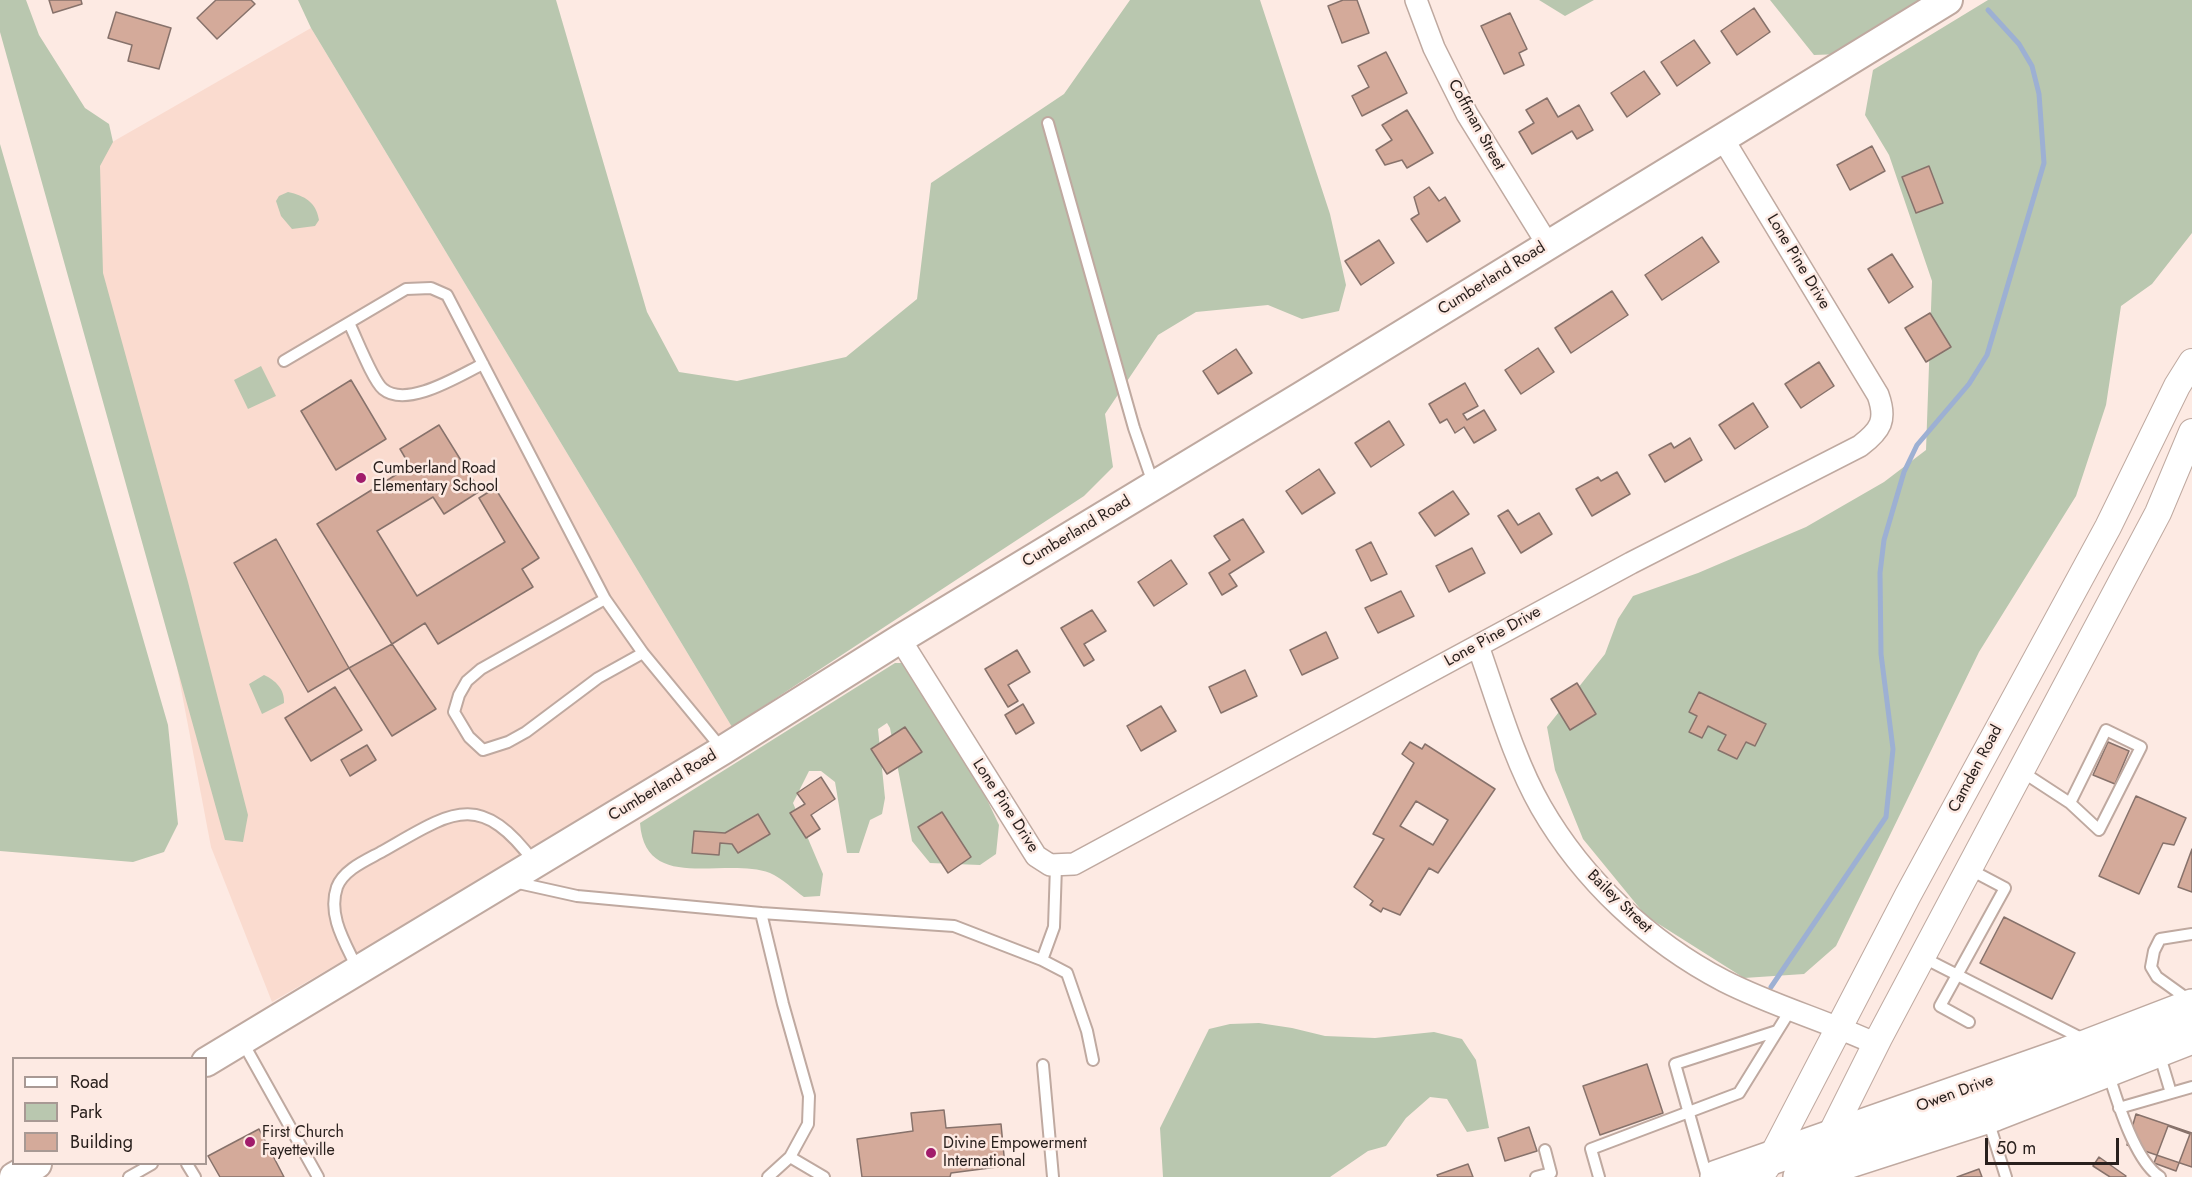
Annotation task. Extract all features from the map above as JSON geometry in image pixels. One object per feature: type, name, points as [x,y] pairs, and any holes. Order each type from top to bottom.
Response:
[{"type":"highway","name":"Owen Drive","points":[[1805,1176],[1987,1116],[2100,1057],[2192,1004]]},
{"type":"highway","name":"Owen Drive","points":[[1717,1177],[1766,1167],[1830,1138],[2100,1057],[2158,1049],[2192,1037]]},
{"type":"main road","name":"Cumberland Road","points":[[207,1061],[723,750],[900,639],[1548,244],[1723,140],[1948,0]]},
{"type":"street","name":"Coffman Street","points":[[1416,0],[1434,48],[1467,114],[1548,244]]},
{"type":"street","name":"Lone Pine Drive","points":[[900,639],[1036,856],[1056,866],[1074,864],[1641,557],[1860,446],[1880,428],[1884,410],[1878,395],[1723,140]]},
{"type":"street","name":"Camden Road","points":[[1766,1167],[2108,527],[2177,386],[2192,362]]},
{"type":"street","points":[[1805,1176],[1830,1138],[1876,1044],[2158,513],[2192,432]]},
{"type":"street","name":"Bailey Street","points":[[1478,646],[1524,772],[1541,807],[1582,865],[1611,898],[1650,933],[1690,961],[1726,981],[1876,1044]]},
{"type":"lane","points":[[1048,123],[1134,428],[1154,485]]},
{"type":"lane","points":[[284,361],[406,289],[431,288],[447,295],[605,599],[643,653],[723,750]]},
{"type":"lane","points":[[349,323],[381,388],[392,395],[420,393],[483,364]]},
{"type":"lane","points":[[605,599],[480,669],[467,681],[455,703],[454,712],[459,724],[479,748],[488,750],[526,732],[598,678],[643,653]]},
{"type":"lane","points":[[2021,771],[2070,803],[2099,830],[2140,747],[2106,730],[2070,803]]},
{"type":"lane","points":[[358,970],[334,913],[338,886],[351,869],[443,818],[461,813],[493,820],[517,839],[535,863]]},
{"type":"lane","points":[[1042,960],[1054,927],[1056,866]]},
{"type":"lane","points":[[1969,868],[2005,888],[1940,1006],[1969,1022]]},
{"type":"lane","points":[[506,880],[577,896],[762,914],[954,926],[1042,960],[1067,974],[1087,1031],[1093,1060]]},
{"type":"lane","points":[[762,914],[783,1004],[809,1096],[808,1124],[790,1157],[768,1177]]},
{"type":"lane","points":[[2192,934],[2160,939],[2154,951],[2151,967],[2157,977],[2192,1004]]},
{"type":"lane","points":[[1922,957],[2100,1057],[2120,1108],[2149,1170],[2160,1177]]},
{"type":"lane","points":[[1599,1177],[1590,1149],[1739,1093],[1791,1009]]},
{"type":"lane","points":[[1707,1177],[1675,1064],[1777,1031]]},
{"type":"lane","points":[[241,1040],[318,1177]]},
{"type":"lane","points":[[2158,1049],[2171,1093]]},
{"type":"lane","points":[[1043,1065],[1053,1177]]},
{"type":"lane","points":[[2120,1108],[2192,1087]]},
{"type":"lane","points":[[1987,1116],[2006,1177]]},
{"type":"lane","points":[[1536,1177],[1551,1173],[1545,1150]]},
{"type":"lane","points":[[790,1157],[824,1177]]},
{"type":"lane","points":[[129,1177],[150,1165]]},
{"type":"shaded area","name":"Cumberland Road Elementary School","points":[[311,28],[732,727],[519,859],[272,1002],[211,847],[81,160]]},
{"type":"green space","points":[[0,0],[26,0],[39,35],[85,108],[109,124],[113,142],[100,166],[103,273],[188,582],[248,815],[243,842],[225,840],[0,32]]},
{"type":"green space","points":[[298,0],[556,0],[647,312],[679,372],[737,381],[846,357],[917,299],[931,183],[1064,94],[1130,0],[1260,0],[1330,214],[1346,285],[1339,311],[1302,319],[1268,305],[1196,312],[1158,335],[1105,414],[1113,467],[1084,496],[732,727],[311,28]]},
{"type":"green space","points":[[1539,0],[1594,0],[1565,16]]},
{"type":"green space","points":[[1770,0],[1931,0],[1841,54],[1814,55]]},
{"type":"green space","points":[[1988,0],[2192,0],[2192,233],[2152,284],[2121,306],[2106,405],[2076,496],[1979,652],[1836,946],[1804,974],[1744,978],[1646,916],[1583,839],[1555,770],[1547,727],[1605,654],[1618,619],[1633,596],[1698,573],[1806,527],[1884,482],[1926,450],[1932,281],[1889,155],[1865,115],[1873,70]]},
{"type":"green space","points":[[0,144],[168,725],[178,824],[164,852],[133,862],[0,851]]},
{"type":"green space","points":[[288,192],[312,204],[319,220],[315,226],[292,229],[281,216],[276,201],[279,196]]},
{"type":"green space","points":[[261,366],[276,396],[248,409],[234,380]]},
{"type":"green space","points":[[895,663],[905,663],[975,774],[999,825],[996,854],[980,865],[930,863],[912,841],[890,728],[887,723],[878,729],[885,798],[882,814],[870,820],[859,853],[847,853],[835,782],[821,771],[809,771],[793,803],[823,874],[820,896],[804,897],[774,875],[751,869],[671,866],[656,858],[645,845],[640,823]]},
{"type":"green space","points":[[264,675],[272,680],[283,693],[284,703],[262,714],[249,684]]},
{"type":"green space","points":[[1259,1023],[1325,1036],[1375,1038],[1434,1032],[1462,1039],[1476,1060],[1489,1128],[1467,1132],[1447,1099],[1430,1097],[1406,1118],[1386,1146],[1368,1151],[1330,1177],[1163,1177],[1160,1128],[1209,1029],[1230,1024]]},
{"type":"building","points":[[49,0],[81,0],[82,4],[53,13]]},
{"type":"building","points":[[216,0],[251,0],[255,4],[217,39],[197,18]]},
{"type":"building","points":[[1343,0],[1357,0],[1369,33],[1342,43],[1328,6]]},
{"type":"building","points":[[1754,8],[1770,32],[1737,55],[1721,31]]},
{"type":"building","points":[[116,12],[171,28],[159,69],[128,61],[132,45],[108,38]]},
{"type":"building","points":[[1510,13],[1527,49],[1519,53],[1524,65],[1504,74],[1481,26]]},
{"type":"building","points":[[1694,40],[1710,63],[1677,86],[1661,62]]},
{"type":"building","points":[[1386,52],[1407,93],[1362,116],[1352,96],[1369,87],[1358,66]]},
{"type":"building","points":[[1644,71],[1660,94],[1627,117],[1611,93]]},
{"type":"building","points":[[1547,98],[1558,117],[1579,105],[1593,130],[1577,139],[1572,131],[1532,154],[1519,132],[1534,123],[1526,110]]},
{"type":"building","points":[[1407,110],[1433,153],[1407,168],[1402,160],[1385,165],[1376,150],[1392,140],[1382,125]]},
{"type":"building","points":[[1872,146],[1885,171],[1850,190],[1837,165]]},
{"type":"building","points":[[1929,166],[1943,203],[1916,213],[1902,177]]},
{"type":"building","points":[[1429,187],[1439,201],[1445,197],[1460,221],[1427,242],[1411,219],[1419,214],[1414,197]]},
{"type":"building","points":[[1702,237],[1719,262],[1662,300],[1645,275]]},
{"type":"building","points":[[1379,240],[1394,263],[1361,285],[1345,261]]},
{"type":"building","points":[[1892,254],[1913,287],[1889,303],[1868,269]]},
{"type":"building","points":[[1612,291],[1628,315],[1571,353],[1555,328]]},
{"type":"building","points":[[1930,313],[1951,347],[1926,362],[1905,328]]},
{"type":"building","points":[[1538,348],[1554,372],[1521,394],[1505,370]]},
{"type":"building","points":[[1236,349],[1252,373],[1218,394],[1203,371]]},
{"type":"building","points":[[1819,362],[1834,386],[1801,408],[1785,384]]},
{"type":"building","points":[[351,380],[386,439],[336,470],[301,411]]},
{"type":"building","points":[[1465,383],[1478,406],[1463,414],[1467,420],[1484,410],[1496,430],[1474,443],[1464,427],[1455,433],[1447,419],[1440,423],[1429,404]]},
{"type":"building","points":[[1753,403],[1768,427],[1735,449],[1719,425]]},
{"type":"building","points":[[1389,421],[1404,445],[1371,467],[1355,443]]},
{"type":"building","points":[[439,425],[480,491],[444,514],[433,497],[377,531],[417,596],[505,542],[479,498],[495,488],[539,558],[522,569],[533,587],[438,644],[425,623],[392,644],[317,524],[410,466],[400,449]]},
{"type":"building","points":[[1690,438],[1702,460],[1665,482],[1649,455],[1671,443],[1674,448]]},
{"type":"building","points":[[1319,469],[1335,493],[1302,514],[1286,491]]},
{"type":"building","points":[[1617,472],[1630,494],[1592,516],[1576,489],[1598,477],[1601,481]]},
{"type":"building","points":[[1453,491],[1469,514],[1435,536],[1419,513]]},
{"type":"building","points":[[1508,510],[1518,525],[1539,513],[1552,534],[1521,553],[1498,516]]},
{"type":"building","points":[[1243,519],[1264,552],[1229,574],[1237,586],[1222,595],[1209,573],[1230,560],[1214,536]]},
{"type":"building","points":[[276,539],[349,668],[308,692],[234,563]]},
{"type":"building","points":[[1371,542],[1387,574],[1371,581],[1356,550]]},
{"type":"building","points":[[1472,548],[1485,573],[1449,592],[1436,566]]},
{"type":"building","points":[[1171,560],[1187,584],[1154,606],[1138,582]]},
{"type":"building","points":[[1401,591],[1414,616],[1378,633],[1365,608]]},
{"type":"building","points":[[1092,610],[1106,631],[1084,644],[1094,660],[1084,666],[1061,628]]},
{"type":"building","points":[[1326,632],[1338,658],[1302,675],[1290,650]]},
{"type":"building","points":[[392,644],[436,709],[392,736],[349,668]]},
{"type":"building","points":[[1017,650],[1030,672],[1008,685],[1018,701],[1008,707],[985,669]]},
{"type":"building","points":[[1245,670],[1257,696],[1221,713],[1209,687]]},
{"type":"building","points":[[1577,683],[1596,714],[1570,730],[1551,699]]},
{"type":"building","points":[[335,687],[362,730],[311,761],[285,718]]},
{"type":"building","points":[[1699,692],[1766,724],[1755,746],[1746,742],[1737,759],[1718,750],[1726,735],[1708,726],[1702,738],[1689,732],[1697,716],[1689,712]]},
{"type":"building","points":[[1023,704],[1034,723],[1016,734],[1005,715]]},
{"type":"building","points":[[1161,706],[1176,731],[1141,751],[1127,726]]},
{"type":"building","points":[[905,727],[922,752],[887,774],[871,749]]},
{"type":"building","points":[[1410,742],[1422,749],[1425,744],[1495,789],[1438,873],[1429,868],[1400,915],[1383,908],[1381,912],[1370,905],[1373,901],[1354,887],[1384,839],[1373,834],[1414,763],[1402,754]],"holes":[[[1416,801],[1448,820],[1433,845],[1400,826]]]},
{"type":"building","points":[[2108,742],[2129,751],[2115,784],[2093,775]]},
{"type":"building","points":[[367,745],[376,760],[350,776],[341,760]]},
{"type":"building","points":[[821,777],[835,799],[811,815],[820,829],[806,838],[790,813],[805,804],[797,793]]},
{"type":"building","points":[[2136,796],[2186,818],[2174,845],[2163,843],[2139,894],[2099,876]]},
{"type":"building","points":[[942,812],[971,857],[948,873],[918,827]]},
{"type":"building","points":[[758,814],[770,834],[738,853],[732,844],[720,843],[719,855],[692,853],[694,831],[725,833]]},
{"type":"building","points":[[2192,849],[2192,892],[2178,887]]},
{"type":"building","points":[[2004,917],[2075,953],[2052,999],[1980,963]]},
{"type":"building","points":[[1647,1064],[1663,1113],[1600,1135],[1583,1086]]},
{"type":"building","name":"Divine Empowerment International","points":[[944,1110],[946,1128],[1001,1124],[1005,1166],[951,1173],[950,1177],[862,1177],[857,1139],[913,1131],[911,1113]]},
{"type":"building","points":[[2136,1114],[2192,1133],[2192,1167],[2127,1145]]},
{"type":"building","points":[[2168,1126],[2190,1134],[2176,1171],[2154,1163]]},
{"type":"building","points":[[1529,1127],[1537,1151],[1505,1161],[1498,1138]]},
{"type":"building","name":"First Church Fayetteville","points":[[259,1129],[284,1177],[220,1177],[208,1156]]},
{"type":"building","points":[[2099,1157],[2126,1176],[2110,1177],[2093,1166]]},
{"type":"building","points":[[1468,1164],[1473,1177],[1438,1177],[1437,1175]]},
{"type":"building","points":[[1979,1169],[1982,1177],[1957,1177]]},
{"type":"waterway","points":[[1771,987],[1886,817],[1893,749],[1881,654],[1880,573],[1884,540],[1904,472],[1917,445],[1969,384],[1987,355],[2044,163],[2039,94],[2032,66],[2019,44],[1988,10]]},
{"type":"place","name":"Cumberland Road Elementary School","points":[[361,478]]},
{"type":"place","name":"First Church Fayetteville","points":[[250,1142]]},
{"type":"place","name":"Divine Empowerment International","points":[[931,1153]]}]
